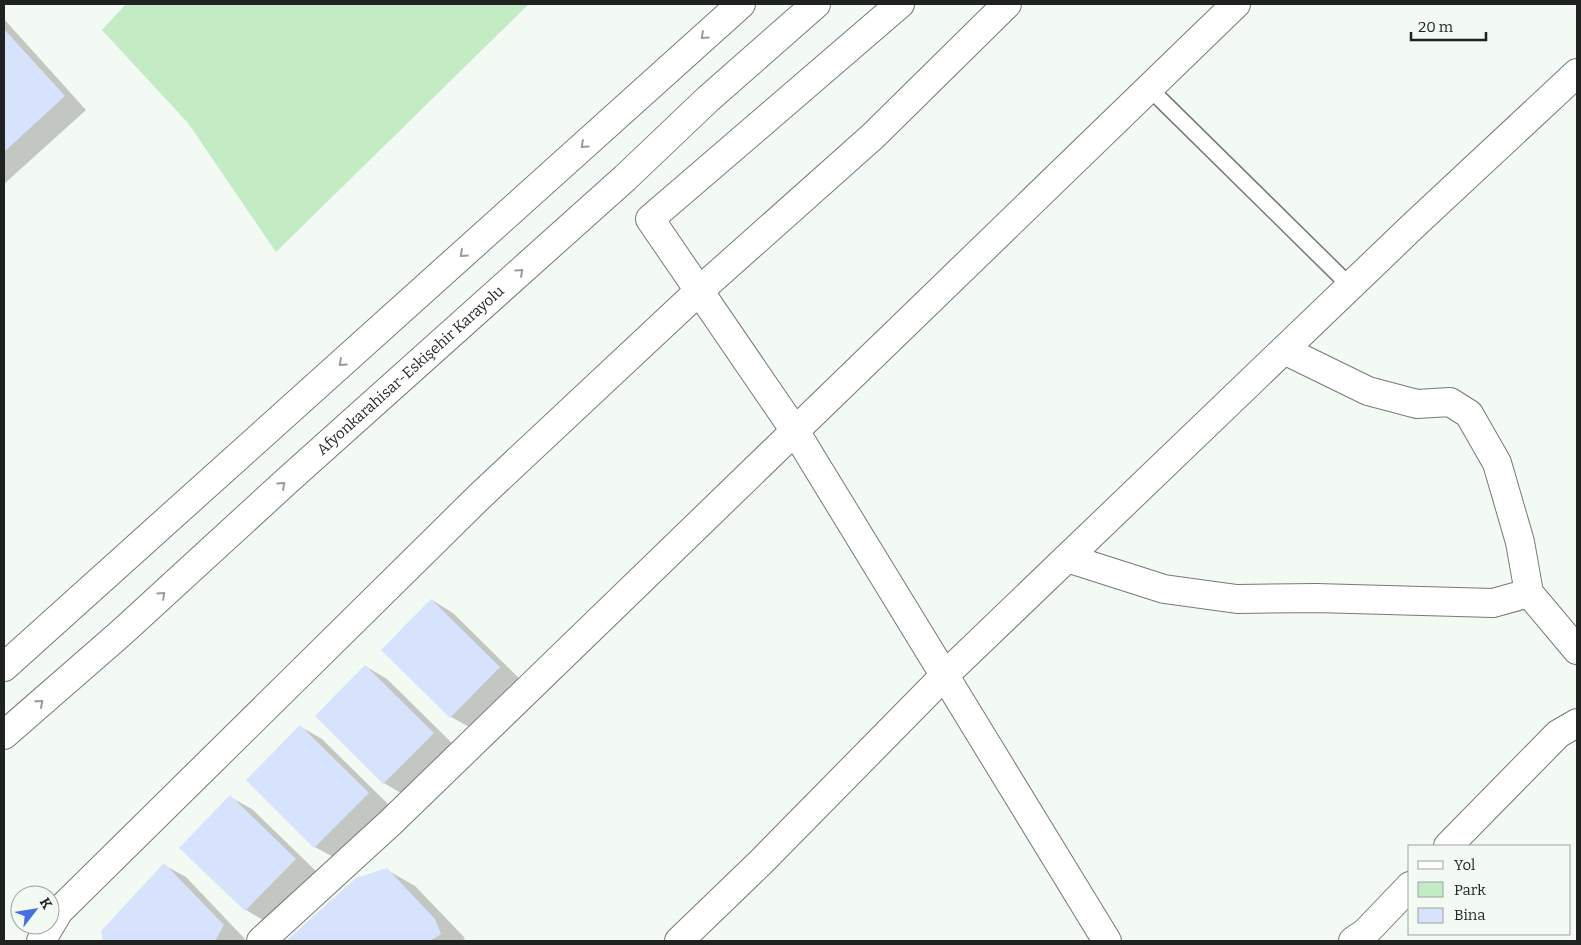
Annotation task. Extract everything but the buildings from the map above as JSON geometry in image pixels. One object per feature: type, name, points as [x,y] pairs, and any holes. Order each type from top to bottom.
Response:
[{"type":"main road","points":[[4,667],[740,4]]},
{"type":"main road","name":"Afyonkarahisar-Eskişehir Karayolu","points":[[4,735],[121,633],[289,479],[618,184],[708,99],[816,4]]},
{"type":"main road","points":[[900,4],[650,219],[794,431],[1107,941]]},
{"type":"main road","points":[[42,941],[59,911],[480,496],[699,291],[873,136],[1007,4]]},
{"type":"main road","points":[[261,941],[390,823],[1236,4]]},
{"type":"main road","points":[[679,941],[762,861],[945,675],[1350,286],[1577,73]]},
{"type":"main road","points":[[1284,350],[1368,391],[1417,404],[1450,402],[1469,414],[1497,463],[1520,542],[1529,592],[1577,650]]},
{"type":"main road","points":[[1067,558],[1164,589],[1237,599],[1316,598],[1494,603],[1529,592]]},
{"type":"main road","points":[[1449,845],[1558,734],[1577,723]]},
{"type":"main road","points":[[1353,941],[1366,932],[1408,888]]},
{"type":"lane","points":[[1149,88],[1350,286]]},
{"type":"green space","points":[[126,4],[529,4],[276,252],[188,123],[102,30]]}]
